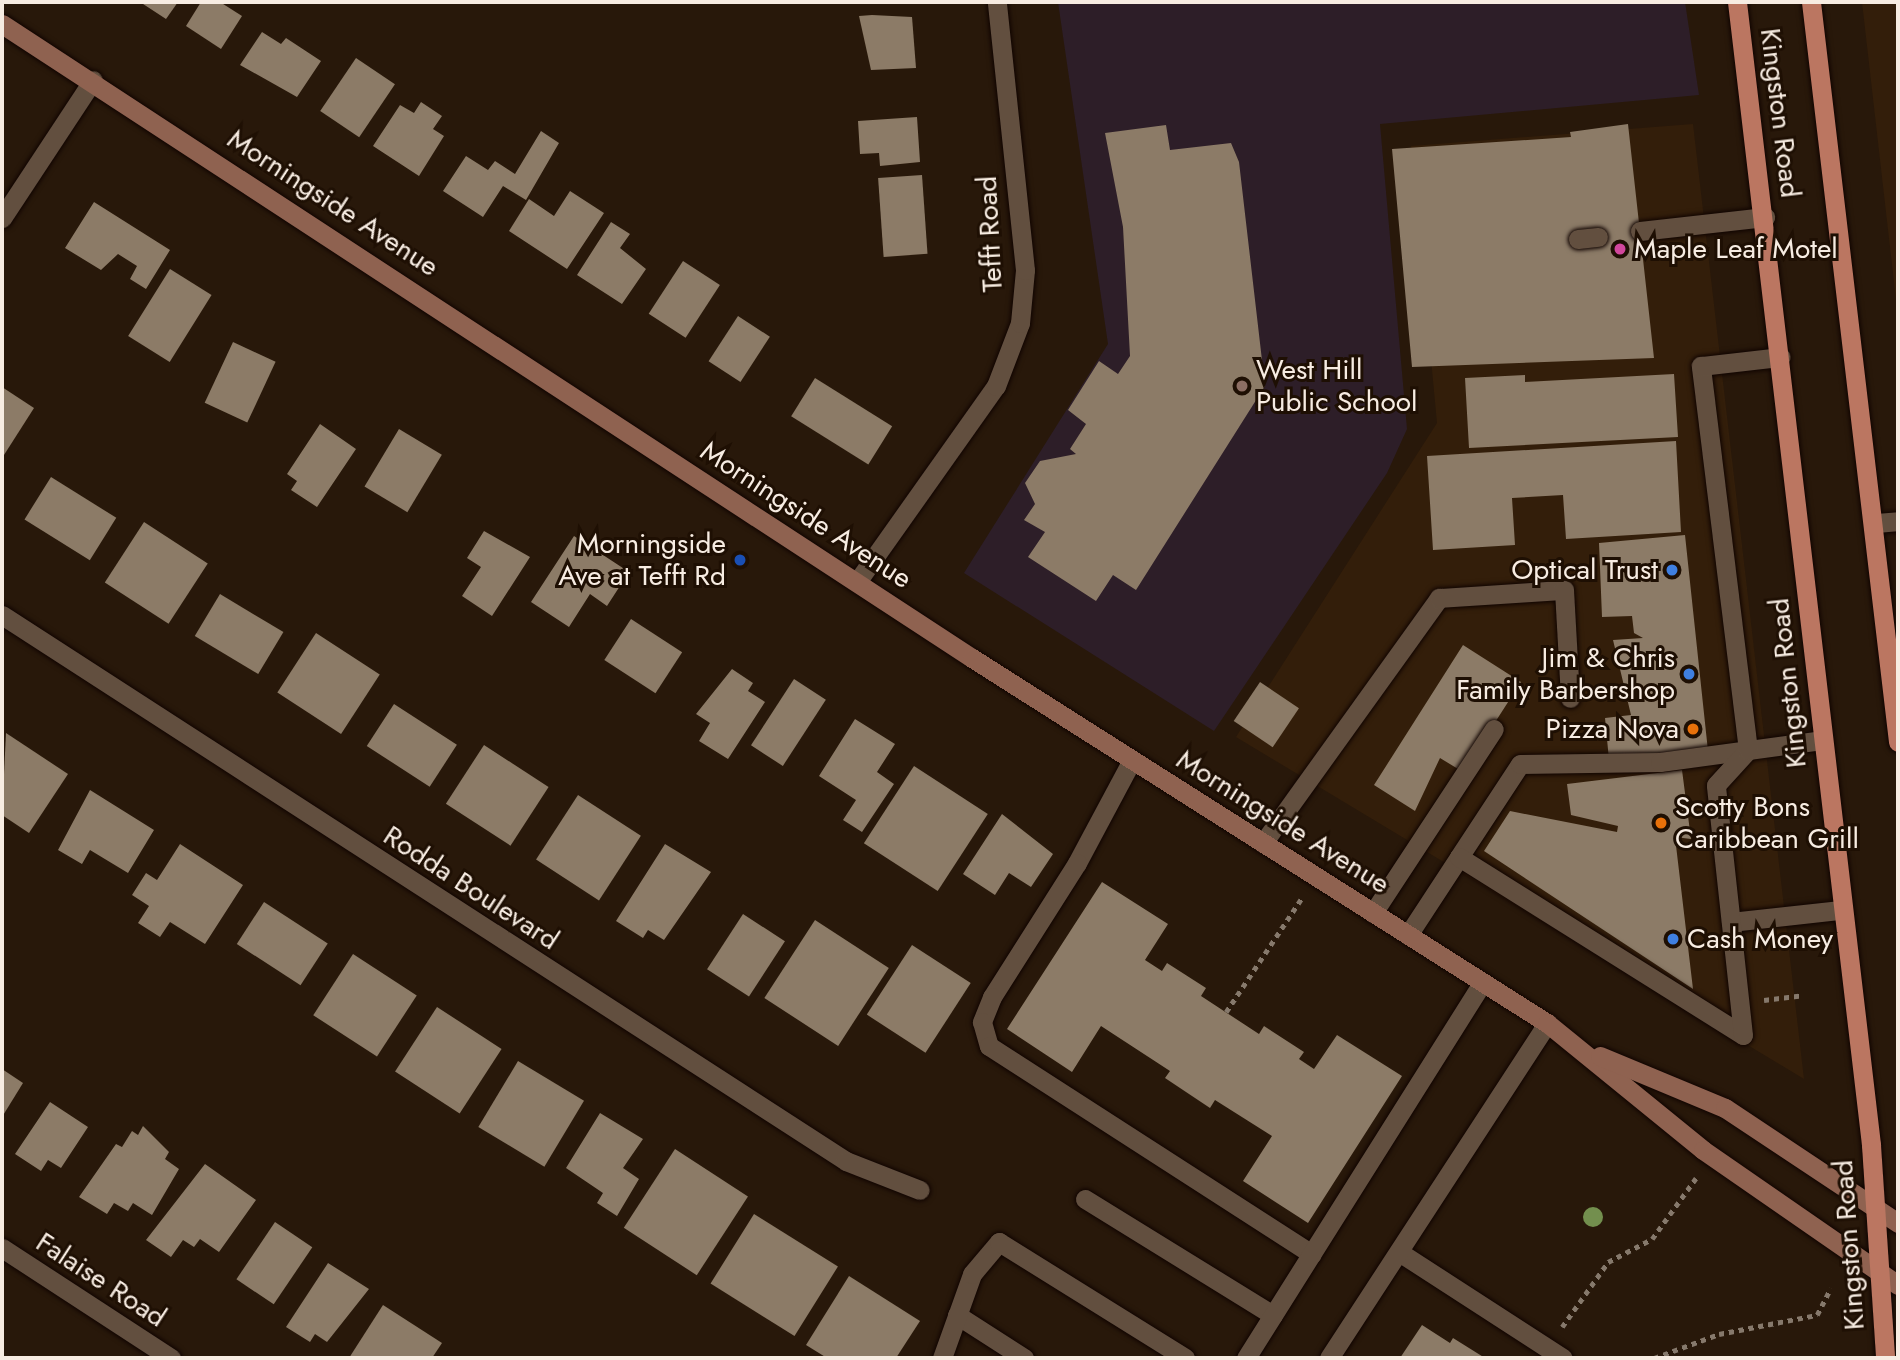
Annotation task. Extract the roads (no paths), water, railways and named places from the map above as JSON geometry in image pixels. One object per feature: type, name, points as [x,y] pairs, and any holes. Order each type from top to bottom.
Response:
[{"type":"main road","name":"Kingston Road","points":[[1737,2],[1765,217],[1874,1205],[1885,1358]]},
{"type":"main road","name":"Kingston Road","points":[[1811,2],[1877,523],[1898,742]]},
{"type":"main road","name":"Morningside Avenue","points":[[2,24],[93,80],[1132,760],[1547,1023],[1583,1048],[1713,1156],[1898,1285]]},
{"type":"main road","name":"Morningside Avenue","points":[[1583,1048],[1725,1108],[1898,1223]]},
{"type":"street","name":"Tefft Road","points":[[857,582],[996,386],[1020,323],[1025,270],[997,2]]},
{"type":"street","points":[[2,218],[93,80]]},
{"type":"street","points":[[1640,231],[1765,217]]},
{"type":"street","points":[[1459,857],[1743,1035],[1716,785],[1748,750],[1701,366],[1780,357]]},
{"type":"street","points":[[1877,523],[1898,521]]},
{"type":"street","points":[[1263,843],[1439,598],[1564,590],[1570,698]]},
{"type":"street","name":"Rodda Boulevard","points":[[2,615],[835,1153],[920,1190]]},
{"type":"street","points":[[1373,913],[1494,729]]},
{"type":"street","points":[[1408,935],[1520,764],[1603,766],[1822,740]]},
{"type":"street","points":[[1132,760],[1077,863],[992,997],[982,1022],[989,1046],[1312,1254]]},
{"type":"street","points":[[1731,922],[1840,909]]},
{"type":"street","points":[[1246,1358],[1483,982]]},
{"type":"street","points":[[1329,1358],[1547,1023]]},
{"type":"street","points":[[1085,1199],[1273,1315]]},
{"type":"street","points":[[942,1358],[972,1274],[999,1242],[1185,1358]]},
{"type":"street","name":"Falaise Road","points":[[2,1248],[171,1358]]},
{"type":"street","points":[[1399,1252],[1555,1353]]},
{"type":"street","points":[[957,1315],[1024,1358]]},
{"type":"place","name":"Maple Leaf Motel","points":[[1620,249]]},
{"type":"place","name":"West Hill Public School","points":[[1242,386]]},
{"type":"place","name":"Morningside Ave at Tefft Rd","points":[[740,560]]},
{"type":"place","name":"Optical Trust","points":[[1672,570]]},
{"type":"place","name":"Jim & Chris Family Barbershop","points":[[1689,674]]},
{"type":"place","name":"Pizza Nova","points":[[1693,729]]},
{"type":"place","name":"Scotty Bons Caribbean Grill","points":[[1661,823]]},
{"type":"place","name":"Cash Money","points":[[1673,939]]}]
